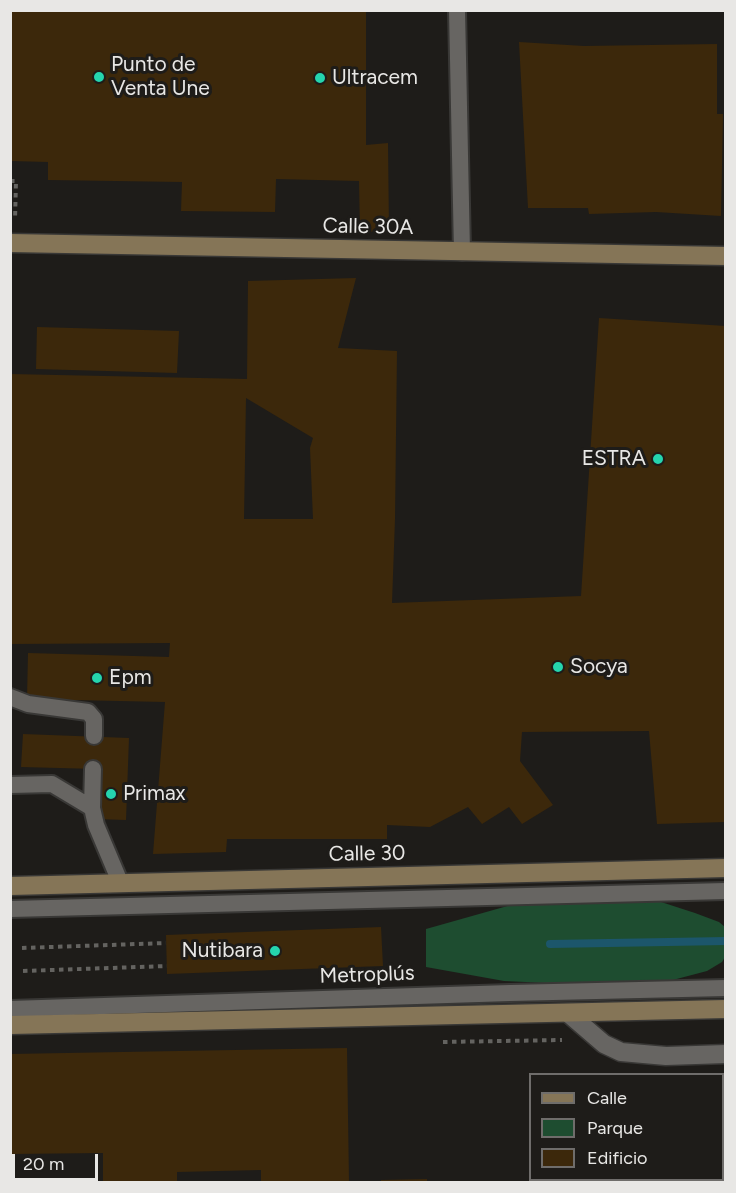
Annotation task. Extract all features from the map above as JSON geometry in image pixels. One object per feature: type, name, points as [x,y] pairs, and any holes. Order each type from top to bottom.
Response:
[{"type":"main road","name":"Calle 30A","points":[[12,234],[462,252],[726,256]]},
{"type":"main road","name":"Calle 30","points":[[10,886],[726,868]]},
{"type":"main road","points":[[10,1025],[726,1009]]},
{"type":"street","points":[[568,1013],[604,1044],[621,1052],[666,1056],[726,1054]]},
{"type":"lane","points":[[457,10],[462,252]]},
{"type":"lane","points":[[10,697],[28,704],[88,712],[94,719],[94,736]]},
{"type":"lane","points":[[93,769],[92,808],[96,825],[120,882]]},
{"type":"lane","points":[[10,784],[52,784],[92,808]]},
{"type":"lane","points":[[10,909],[726,891]]},
{"type":"lane","name":"Metroplús","points":[[10,1009],[726,988]]},
{"type":"path","points":[[10,181],[16,181],[12,234]]},
{"type":"path","points":[[22,948],[166,943]]},
{"type":"path","points":[[23,971],[167,966]]},
{"type":"green space","points":[[658,901],[719,922],[725,927],[725,957],[722,962],[707,971],[669,981],[547,983],[504,981],[426,967],[426,929],[511,905]]},
{"type":"building","points":[[12,10],[366,10],[366,145],[388,143],[389,231],[360,232],[359,181],[276,179],[275,212],[181,211],[182,182],[48,180],[48,162],[10,161]]},
{"type":"building","points":[[519,42],[584,46],[717,44],[717,114],[723,114],[721,216],[656,212],[589,214],[588,208],[528,208]]},
{"type":"building","points":[[356,278],[338,348],[397,351],[392,603],[581,596],[599,318],[726,326],[726,822],[657,824],[649,731],[522,732],[520,761],[553,805],[522,824],[509,807],[482,824],[468,807],[430,827],[387,825],[387,839],[227,839],[226,852],[153,854],[165,702],[27,699],[28,653],[169,657],[170,643],[10,644],[10,374],[247,379],[248,281]],"holes":[[[246,398],[313,438],[310,448],[313,519],[244,519]]]},
{"type":"building","points":[[37,327],[179,331],[177,373],[36,369]]},
{"type":"building","name":"Primax","points":[[23,734],[129,738],[126,820],[96,819],[97,769],[21,767]]},
{"type":"building","name":"Nutibara","points":[[381,927],[383,966],[167,974],[166,935]]},
{"type":"building","points":[[347,1048],[349,1182],[261,1182],[261,1170],[177,1172],[177,1182],[103,1182],[103,1153],[10,1154],[10,1054]]},
{"type":"building","points":[[724,1086],[726,1086],[726,1180],[724,1180]]},
{"type":"building","points":[[427,1179],[427,1182],[381,1182],[381,1180]]},
{"type":"waterway","points":[[550,944],[726,941]]},
{"type":"place","name":"Punto de Venta Une","points":[[99,77]]},
{"type":"place","name":"Ultracem","points":[[320,78]]},
{"type":"place","name":"ESTRA","points":[[658,459]]},
{"type":"place","name":"Socya","points":[[558,667]]},
{"type":"place","name":"Epm","points":[[97,678]]},
{"type":"place","name":"Primax","points":[[111,794]]},
{"type":"place","name":"Nutibara","points":[[275,951]]}]
